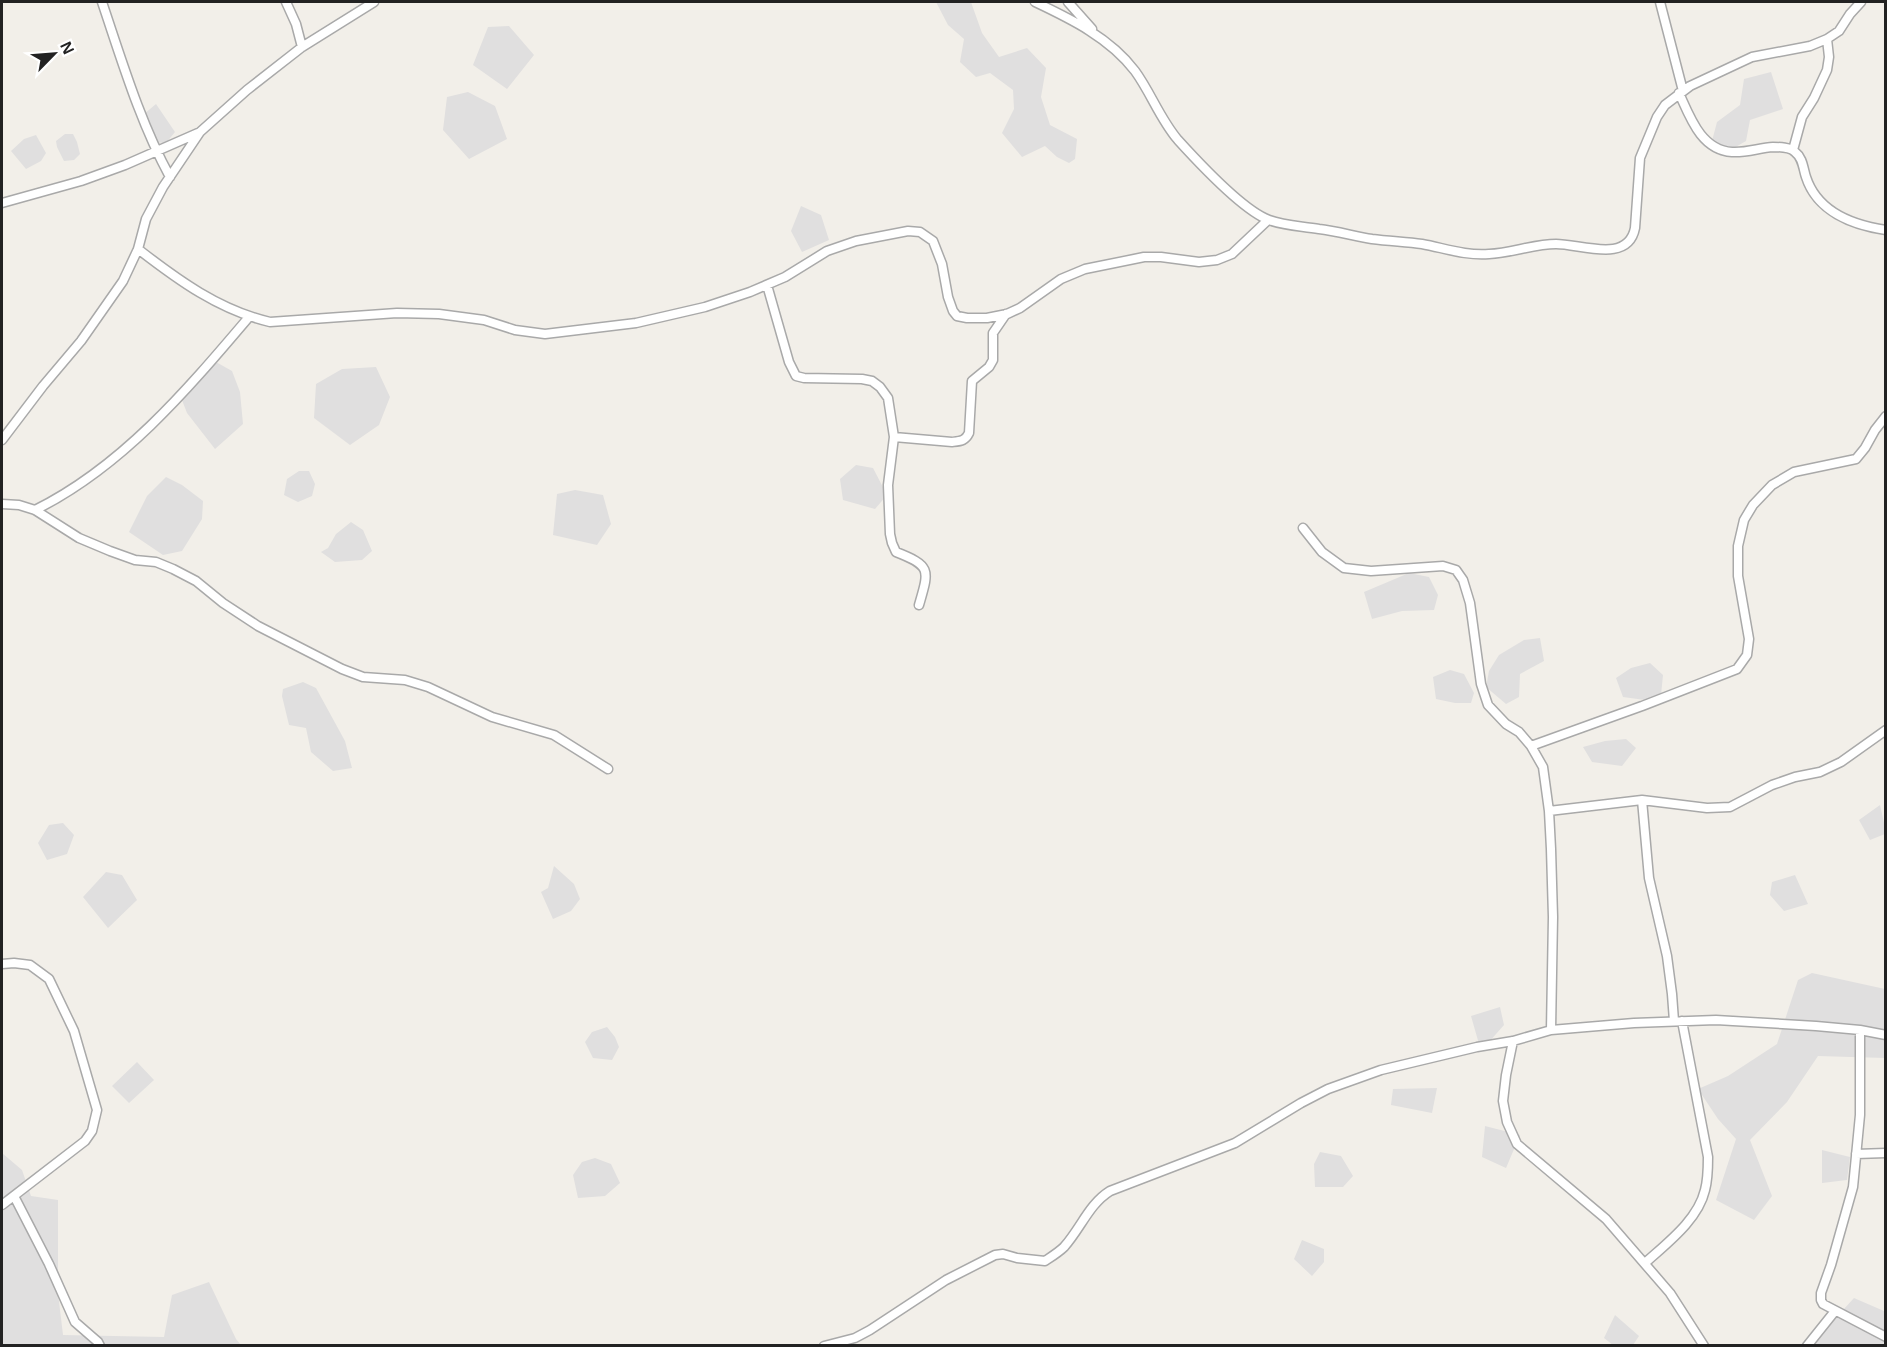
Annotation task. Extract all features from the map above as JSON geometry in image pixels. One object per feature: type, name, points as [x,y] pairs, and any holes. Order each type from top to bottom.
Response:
[{"type":"street","points":[[102,2],[129,81],[156,150],[170,177]]},
{"type":"street","points":[[286,2],[293,13],[302,47]]},
{"type":"street","points":[[2,440],[81,341],[123,281],[138,249],[146,219],[200,132],[247,90],[302,47],[374,2]]},
{"type":"street","points":[[1035,2],[1075,21],[1117,51],[1135,71],[1162,117],[1195,158],[1242,203],[1268,220],[1372,239],[1421,244],[1465,254],[1488,255],[1555,244],[1602,250],[1617,249],[1628,243],[1634,236],[1640,158],[1650,131],[1665,105],[1690,86],[1752,57],[1810,46],[1827,39],[1839,31],[1861,2]]},
{"type":"street","points":[[1068,2],[1103,41]]},
{"type":"street","points":[[1659,2],[1681,92],[1699,133],[1706,141],[1729,152],[1749,152],[1780,147],[1793,150],[1802,161],[1805,176],[1814,195],[1827,209],[1839,216],[1875,229],[1886,230]]},
{"type":"street","points":[[1793,150],[1802,117],[1827,70],[1829,57],[1827,39]]},
{"type":"street","points":[[2,203],[81,181],[125,165],[200,132]]},
{"type":"street","points":[[138,249],[202,295],[249,317],[270,322],[397,313],[439,314],[484,320],[515,330],[545,334],[636,323],[705,307],[785,277],[827,251],[856,241],[908,231],[921,232],[933,241],[942,264],[950,305],[957,316],[987,318],[1007,314],[1020,308],[1061,279],[1085,269],[1144,257],[1161,256],[1199,262],[1217,260],[1232,254],[1268,220]]},
{"type":"street","points":[[767,285],[789,362],[796,376],[872,381],[888,398],[894,436],[888,485],[890,534],[896,552],[915,559],[922,564],[926,572],[926,581],[919,605]]},
{"type":"street","points":[[894,436],[952,442],[966,438],[969,433],[972,381],[989,367],[993,360],[993,333],[1007,314]]},
{"type":"street","points":[[35,510],[63,496],[130,444],[171,407],[249,317]]},
{"type":"street","points":[[1531,746],[1682,692],[1737,669],[1747,655],[1749,639],[1738,576],[1738,546],[1744,520],[1753,505],[1772,485],[1794,472],[1856,459],[1886,416]]},
{"type":"street","points":[[2,504],[19,505],[35,510],[79,538],[110,551],[135,560],[156,562],[173,568],[196,581],[223,603],[258,626],[342,669],[363,677],[405,680],[428,687],[492,717],[554,735],[608,769]]},
{"type":"street","points":[[1303,528],[1322,552],[1344,568],[1371,571],[1443,566],[1456,570],[1463,580],[1470,603],[1481,684],[1488,705],[1506,724],[1519,732],[1543,766],[1549,811],[1553,916],[1551,1029]]},
{"type":"street","points":[[1549,811],[1642,800],[1707,808],[1730,807],[1772,785],[1820,772],[1841,762],[1886,730]]},
{"type":"street","points":[[1642,800],[1649,878],[1708,1157],[1707,1184],[1697,1210],[1645,1263]]},
{"type":"street","points":[[2,964],[30,965],[49,979],[74,1031],[97,1110],[92,1131],[85,1141],[2,1205]]},
{"type":"street","points":[[824,1346],[855,1338],[946,1280],[995,1255],[1003,1254],[1045,1261],[1063,1249],[1092,1206],[1110,1191],[1235,1143],[1328,1089],[1382,1070],[1513,1041],[1551,1029],[1678,1021],[1749,1021],[1860,1030],[1886,1035]]},
{"type":"street","points":[[1860,1030],[1860,1115],[1853,1187],[1821,1293],[1821,1300],[1834,1311],[1886,1337]]},
{"type":"street","points":[[1513,1041],[1503,1101],[1507,1122],[1517,1144],[1606,1219],[1670,1293],[1704,1346]]},
{"type":"street","points":[[1856,1154],[1886,1153]]},
{"type":"street","points":[[14,1196],[49,1264],[75,1322],[100,1346]]},
{"type":"street","points":[[1808,1346],[1834,1311]]},
{"type":"shaded area","points":[[936,2],[971,2],[982,33],[999,57],[1027,48],[1046,68],[1041,97],[1050,125],[1077,139],[1075,159],[1069,163],[1057,157],[1045,146],[1022,157],[1002,133],[1014,109],[1013,90],[990,73],[976,77],[960,62],[964,39],[948,25]]},
{"type":"shaded area","points":[[509,26],[534,55],[507,89],[473,65],[488,27]]},
{"type":"shaded area","points":[[1771,72],[1783,109],[1750,120],[1746,141],[1720,156],[1712,141],[1717,122],[1740,105],[1744,79]]},
{"type":"shaded area","points":[[468,92],[495,106],[507,139],[469,159],[443,130],[447,97]]},
{"type":"shaded area","points":[[156,104],[175,132],[166,143],[150,142],[138,119]]},
{"type":"shaded area","points":[[65,134],[73,134],[77,142],[80,154],[74,160],[64,161],[57,147],[56,141]]},
{"type":"shaded area","points":[[36,135],[46,153],[41,161],[26,169],[11,151],[24,139]]},
{"type":"shaded area","points":[[801,206],[821,215],[829,240],[802,252],[791,231]]},
{"type":"shaded area","points":[[216,362],[232,371],[240,392],[243,424],[215,449],[187,413],[180,395]]},
{"type":"shaded area","points":[[376,367],[390,397],[379,425],[350,445],[314,418],[316,384],[342,369]]},
{"type":"shaded area","points":[[856,465],[873,468],[887,495],[875,509],[843,500],[840,479]]},
{"type":"shaded area","points":[[299,471],[309,471],[315,484],[312,496],[298,502],[284,495],[287,479]]},
{"type":"shaded area","points":[[166,477],[182,485],[203,501],[202,519],[182,551],[163,555],[129,532],[147,496]]},
{"type":"shaded area","points":[[575,490],[603,495],[611,524],[597,545],[553,535],[557,494]]},
{"type":"shaded area","points":[[351,522],[363,530],[372,551],[362,560],[335,562],[321,552],[328,548],[336,534]]},
{"type":"shaded area","points":[[1409,573],[1429,577],[1438,595],[1434,610],[1402,611],[1372,619],[1364,592]]},
{"type":"shaded area","points":[[1540,638],[1544,661],[1520,674],[1519,697],[1506,704],[1486,687],[1489,671],[1499,655],[1524,640]]},
{"type":"shaded area","points":[[1650,663],[1663,675],[1661,695],[1645,700],[1623,697],[1616,678],[1631,668]]},
{"type":"shaded area","points":[[1450,670],[1464,674],[1474,693],[1471,703],[1455,703],[1436,699],[1433,677]]},
{"type":"shaded area","points":[[303,682],[316,688],[345,741],[352,768],[333,771],[311,752],[306,728],[289,725],[282,696],[283,689]]},
{"type":"shaded area","points":[[1626,739],[1636,748],[1622,766],[1592,762],[1583,747],[1605,741]]},
{"type":"shaded area","points":[[1880,805],[1885,834],[1870,840],[1859,820]]},
{"type":"shaded area","points":[[63,823],[74,835],[67,854],[47,860],[38,843],[49,825]]},
{"type":"shaded area","points":[[554,866],[574,884],[580,899],[571,911],[553,919],[541,892],[548,888]]},
{"type":"shaded area","points":[[106,872],[122,875],[137,900],[108,928],[83,897]]},
{"type":"shaded area","points":[[1795,875],[1808,904],[1784,911],[1770,895],[1772,882]]},
{"type":"shaded area","points":[[1812,973],[1885,989],[1885,1058],[1818,1056],[1787,1102],[1750,1140],[1772,1196],[1754,1220],[1716,1200],[1736,1139],[1718,1119],[1698,1089],[1728,1076],[1777,1044],[1798,980]]},
{"type":"shaded area","points":[[1500,1007],[1504,1025],[1481,1051],[1471,1016]]},
{"type":"shaded area","points":[[607,1027],[619,1047],[612,1060],[593,1058],[585,1042],[592,1032]]},
{"type":"shaded area","points":[[137,1062],[154,1080],[129,1103],[112,1086]]},
{"type":"shaded area","points":[[1437,1088],[1432,1113],[1391,1105],[1393,1089]]},
{"type":"shaded area","points":[[1485,1126],[1520,1135],[1506,1168],[1482,1157]]},
{"type":"shaded area","points":[[1822,1150],[1850,1157],[1847,1180],[1822,1183]]},
{"type":"shaded area","points":[[1320,1152],[1341,1156],[1353,1176],[1343,1187],[1315,1187],[1314,1164]]},
{"type":"shaded area","points":[[2,1153],[22,1170],[31,1196],[58,1200],[58,1293],[63,1335],[164,1337],[172,1295],[209,1282],[241,1345],[2,1346]]},
{"type":"shaded area","points":[[595,1158],[611,1164],[620,1183],[605,1196],[578,1198],[573,1175],[582,1162]]},
{"type":"shaded area","points":[[1302,1240],[1324,1249],[1324,1262],[1312,1276],[1294,1259]]},
{"type":"shaded area","points":[[1854,1298],[1884,1311],[1885,1308],[1885,1345],[1810,1346]]},
{"type":"shaded area","points":[[1615,1315],[1639,1336],[1633,1345],[1613,1345],[1604,1338]]}]
